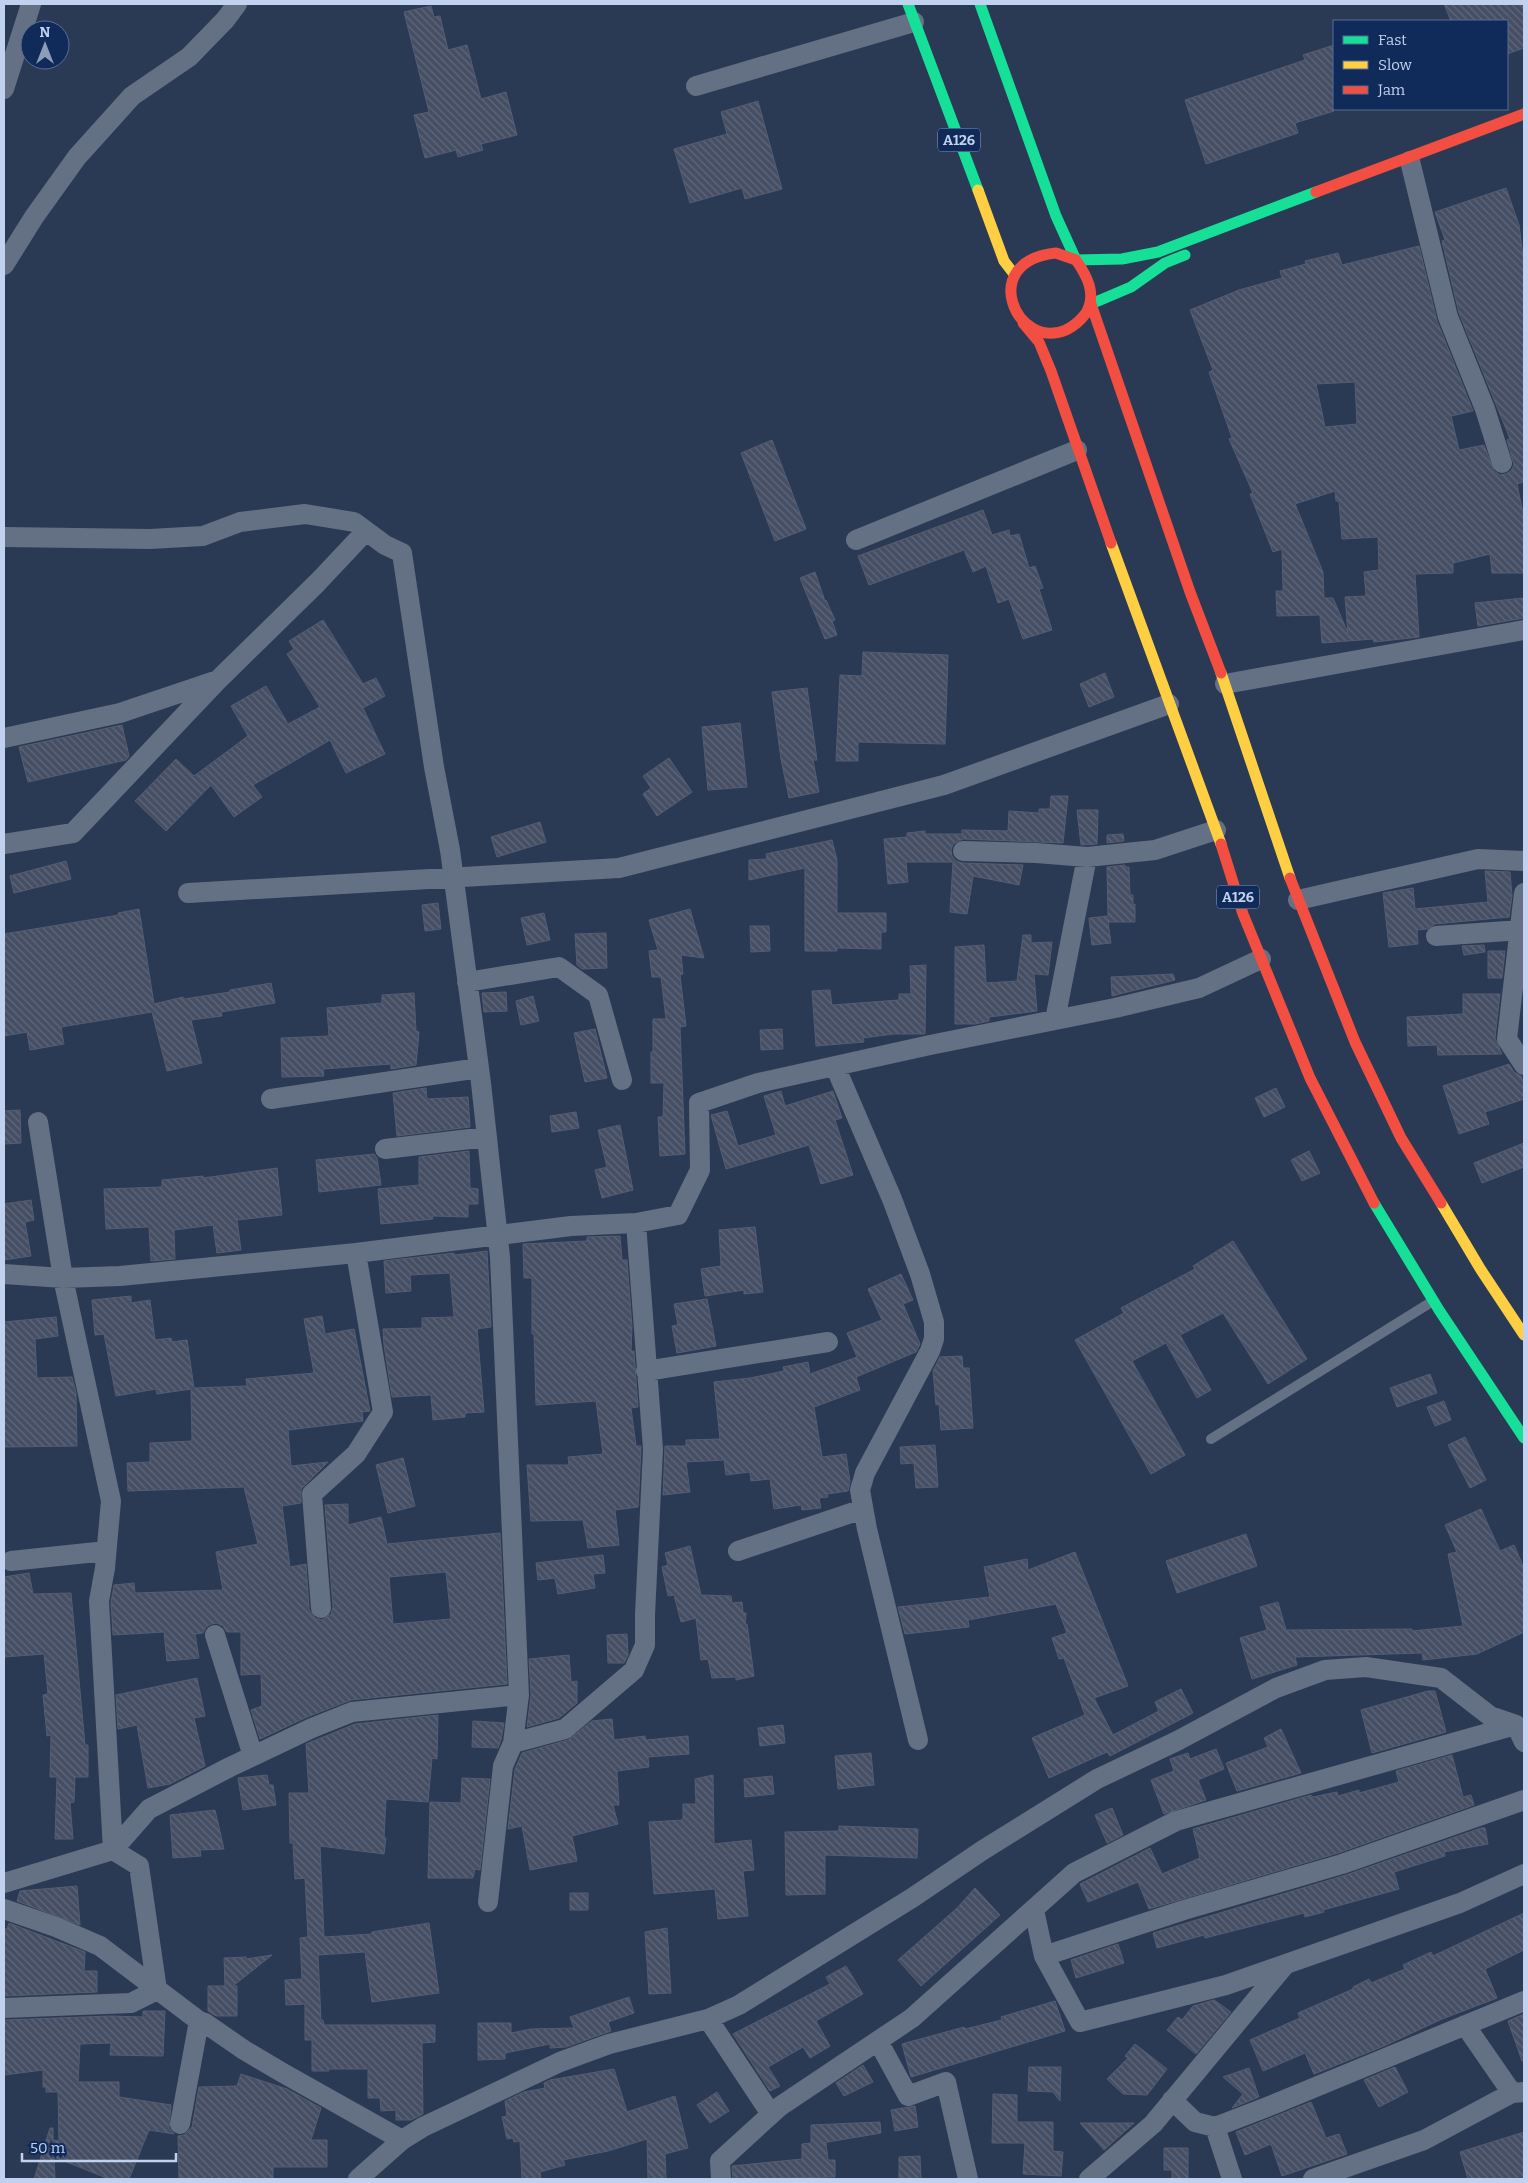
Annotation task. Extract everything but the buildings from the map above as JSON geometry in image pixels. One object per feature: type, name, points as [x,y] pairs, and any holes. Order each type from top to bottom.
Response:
[{"type":"main road","points":[[980,4],[1056,216],[1091,289],[1091,304],[1190,592],[1225,684],[1298,900],[1355,1042],[1401,1138],[1481,1270],[1524,1335]]},
{"type":"main road","name":"A126","points":[[911,13],[1004,261],[1014,274],[1010,289],[1012,305],[1022,323],[1039,342],[1051,371],[1077,450],[1216,830],[1243,914],[1310,1078],[1391,1233],[1433,1301],[1524,1438]]},
{"type":"main road","points":[[1014,274],[1030,257],[1043,254],[1056,253],[1076,260],[1122,259],[1158,252],[1524,114]]},
{"type":"main road","points":[[1210,244],[1410,161],[1524,120]]},
{"type":"main road","points":[[1022,323],[1042,333],[1061,331],[1075,326],[1091,304],[1131,287],[1165,264],[1192,252]]},
{"type":"street","points":[[4,89],[31,4]]},
{"type":"street","points":[[4,265],[34,217],[77,156],[132,96],[189,57],[225,20],[237,4]]},
{"type":"street","points":[[696,86],[911,13]]},
{"type":"street","points":[[1410,161],[1448,317],[1485,409],[1502,463]]},
{"type":"street","points":[[856,540],[1077,450]]},
{"type":"street","points":[[4,537],[150,539],[203,536],[240,522],[306,514],[354,522],[385,545],[402,553],[453,878],[479,1068],[498,1236],[519,1695],[513,1743],[502,1766],[488,1902]]},
{"type":"street","points":[[4,844],[73,833],[218,680],[318,582],[366,531]]},
{"type":"street","points":[[1225,684],[1524,630]]},
{"type":"street","points":[[4,738],[120,713],[218,680]]},
{"type":"street","points":[[188,893],[619,868],[944,785],[1169,704]]},
{"type":"street","points":[[963,851],[1036,853],[1087,858],[1155,850],[1216,830]]},
{"type":"street","points":[[1055,1020],[1087,858]]},
{"type":"street","points":[[1298,900],[1478,859],[1524,861]]},
{"type":"street","points":[[1524,893],[1508,1039],[1524,1065]]},
{"type":"street","points":[[1436,936],[1521,930]]},
{"type":"street","points":[[4,1274],[63,1278],[120,1276],[356,1253],[571,1226],[636,1223],[678,1215],[700,1170],[699,1103],[758,1083],[1198,988],[1261,959]]},
{"type":"street","points":[[467,982],[559,967],[598,995],[622,1080]]},
{"type":"street","points":[[835,1066],[892,1200],[923,1282],[934,1322],[934,1339],[930,1351],[865,1473],[860,1490],[918,1740]]},
{"type":"street","points":[[271,1099],[479,1068]]},
{"type":"street","points":[[38,1122],[63,1278],[111,1500],[99,1601],[113,1850]]},
{"type":"street","points":[[385,1149],[487,1137]]},
{"type":"street","points":[[513,1743],[565,1729],[634,1670],[646,1645],[645,1615],[653,1450],[636,1223]]},
{"type":"street","points":[[320,1608],[312,1494],[356,1454],[383,1412],[356,1253]]},
{"type":"street","points":[[646,1371],[828,1342]]},
{"type":"street","points":[[738,1551],[863,1509]]},
{"type":"street","points":[[11,1562],[106,1551]]},
{"type":"street","points":[[215,1635],[253,1756]]},
{"type":"street","points":[[358,2179],[402,2140],[423,2127],[560,2062],[609,2044],[708,2019],[739,2005],[1097,1780],[1284,1685],[1325,1670],[1366,1667],[1441,1678],[1490,1716],[1520,1733]]},
{"type":"street","points":[[4,1883],[113,1850],[149,1809],[253,1756],[312,1728],[352,1712],[519,1695]]},
{"type":"street","points":[[721,2179],[720,2161],[771,2114],[912,2018],[1074,1873],[1176,1821],[1520,1733]]},
{"type":"street","points":[[1044,1956],[1184,1910],[1342,1864],[1524,1800]]},
{"type":"street","points":[[113,1850],[139,1866],[157,1990]]},
{"type":"street","points":[[1034,1910],[1044,1956],[1080,2022],[1226,1985],[1460,1904],[1524,1874]]},
{"type":"street","points":[[4,1909],[56,1927],[100,1946],[199,2021],[283,2073],[402,2140]]},
{"type":"street","points":[[1089,2179],[1153,2124],[1285,1964]]},
{"type":"street","points":[[4,2008],[132,2003],[157,1990]]},
{"type":"street","points":[[1172,2100],[1195,2122],[1215,2127],[1281,2102],[1524,2000]]},
{"type":"street","points":[[708,2019],[771,2114]]},
{"type":"street","points":[[180,2124],[199,2021]]},
{"type":"street","points":[[1313,2179],[1424,2140],[1518,2093],[1465,2025]]},
{"type":"street","points":[[878,2041],[908,2096],[946,2082],[968,2179]]},
{"type":"street","points":[[1215,2127],[1232,2179]]},
{"type":"lane","points":[[1211,1438],[1433,1301]]},
{"type":"traffic: fast","points":[[908,4],[978,190]]},
{"type":"traffic: fast","points":[[980,4],[1056,216],[1076,260]]},
{"type":"traffic: fast","points":[[1076,260],[1122,259],[1158,252],[1316,192]]},
{"type":"traffic: fast","points":[[1091,304],[1131,287],[1165,263],[1185,255]]},
{"type":"traffic: fast","points":[[1374,1203],[1439,1310],[1524,1438]]},
{"type":"traffic: slow","points":[[978,190],[1004,261],[1014,274]]},
{"type":"traffic: slow","points":[[1111,543],[1221,844]]},
{"type":"traffic: slow","points":[[1221,673],[1290,878]]},
{"type":"traffic: slow","points":[[1441,1203],[1481,1270],[1524,1335]]},
{"type":"traffic: jam","points":[[1316,192],[1524,114]]},
{"type":"traffic: jam","points":[[1056,253],[1076,260],[1087,279],[1091,299],[1086,313],[1075,325],[1066,330],[1048,333],[1032,328],[1020,317],[1013,302],[1011,286],[1017,271],[1032,259],[1056,253]]},
{"type":"traffic: jam","points":[[1091,304],[1190,592],[1221,673]]},
{"type":"traffic: jam","points":[[1023,323],[1039,342],[1051,371],[1111,543]]},
{"type":"traffic: jam","points":[[1221,844],[1243,914],[1310,1078],[1374,1203]]},
{"type":"traffic: jam","points":[[1290,878],[1355,1042],[1401,1138],[1441,1203]]}]
